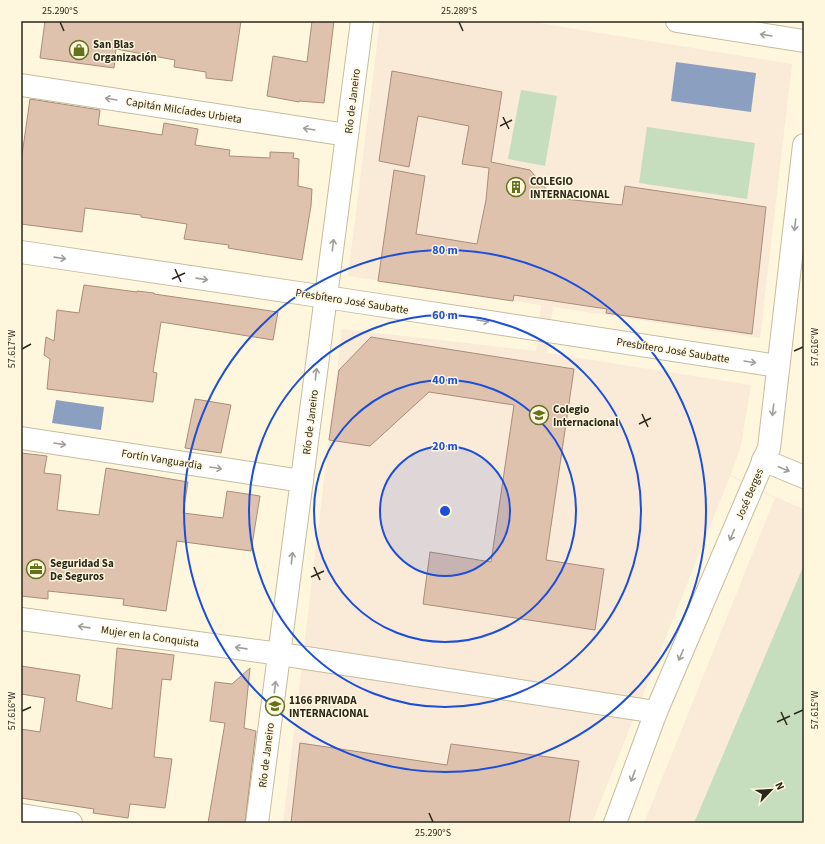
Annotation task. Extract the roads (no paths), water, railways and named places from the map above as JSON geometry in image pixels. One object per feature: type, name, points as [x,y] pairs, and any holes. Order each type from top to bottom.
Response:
[{"type":"street","name":"Río de Janeiro","points":[[257,823],[362,21]]},
{"type":"street","points":[[677,21],[804,42]]},
{"type":"street","name":"Capitán Milcíades Urbieta","points":[[21,85],[347,135]]},
{"type":"street","name":"José Berges","points":[[616,823],[656,712],[769,448],[804,145]]},
{"type":"street","name":"Presbítero José Saubatte","points":[[21,252],[778,366]]},
{"type":"street","name":"Fortín Vanguardia","points":[[21,438],[302,481]]},
{"type":"street","points":[[763,460],[804,477]]},
{"type":"street","name":"Mujer en la Conquista","points":[[21,619],[280,654],[656,712]]},
{"type":"street","points":[[21,815],[71,823]]},
{"type":"water","points":[[676,62],[756,73],[751,112],[671,101]]},
{"type":"water","points":[[56,400],[104,407],[101,430],[52,423]]},
{"type":"place","name":"San Blas Organización","points":[[79,50]]},
{"type":"place","name":"COLEGIO INTERNACIONAL","points":[[516,187]]},
{"type":"place","name":"Colegio Internacional","points":[[539,415]]},
{"type":"place","name":"Seguridad Sa De Seguros","points":[[36,569]]},
{"type":"place","name":"1166 PRIVADA INTERNACIONAL","points":[[275,706]]}]
